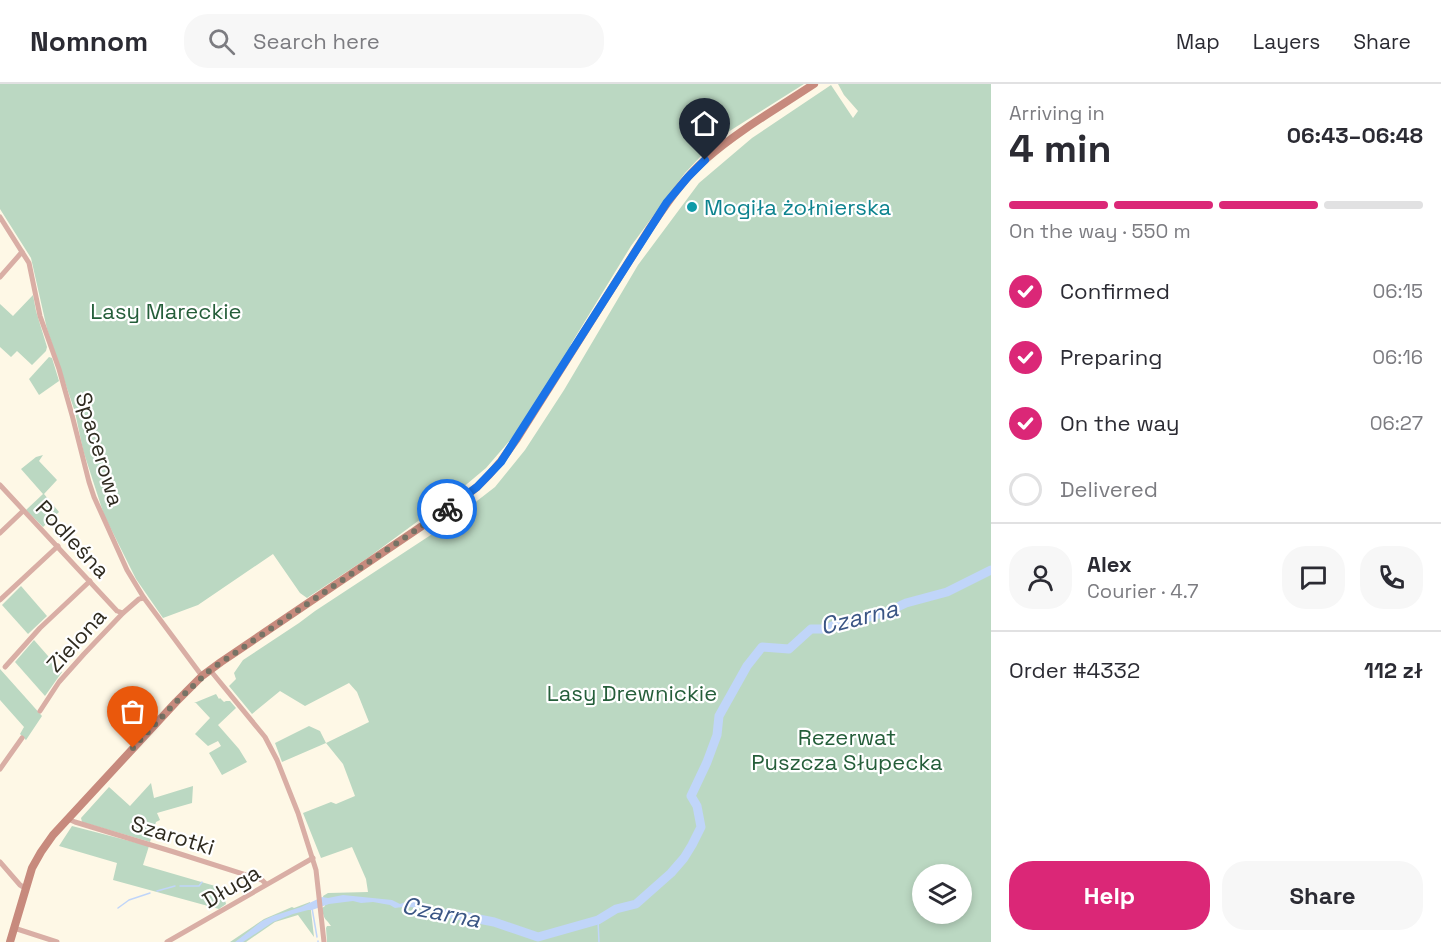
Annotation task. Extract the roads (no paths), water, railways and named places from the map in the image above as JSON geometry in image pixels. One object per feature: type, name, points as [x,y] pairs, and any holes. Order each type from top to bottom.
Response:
[{"type":"main road","points":[[10,942],[25,888],[41,852],[150,729],[210,670],[477,487],[501,462],[516,440],[650,228],[680,185],[721,147],[814,84]]},
{"type":"street","name":"Spacerowa","points":[[0,217],[29,263],[40,316],[67,396],[94,497],[127,570],[144,598],[202,676]]},
{"type":"street","points":[[0,277],[22,252]]},
{"type":"street","name":"Podleśna","points":[[0,485],[117,611],[123,613]]},
{"type":"street","points":[[0,533],[23,511]]},
{"type":"street","points":[[0,600],[58,546]]},
{"type":"street","points":[[5,667],[40,628],[90,581]]},
{"type":"street","name":"Zielona","points":[[40,711],[59,682],[123,613],[139,599],[144,598]]},
{"type":"street","points":[[210,670],[270,743],[313,858],[324,942]]},
{"type":"street","points":[[0,769],[22,738]]},
{"type":"street","name":"Szarotki","points":[[68,819],[264,881],[266,884]]},
{"type":"street","name":"Długa","points":[[167,942],[313,858]]},
{"type":"street","points":[[0,862],[25,888]]},
{"type":"street","points":[[14,928],[57,942]]},
{"type":"water","points":[[343,895],[392,900],[400,904],[418,902],[461,914],[458,918],[418,908],[395,908],[373,902],[353,901],[329,904],[293,914],[273,922],[243,942],[235,942],[262,921],[273,916],[322,897]]},
{"type":"waterway","name":"Czarna","points":[[448,913],[494,922],[538,937],[598,920],[616,909],[636,904],[671,873],[684,858],[701,827],[697,806],[691,796],[717,735],[719,716],[747,666],[762,647],[789,649],[811,629],[827,629],[843,620],[866,618],[906,603],[947,592],[991,570]]},
{"type":"waterway","points":[[180,886],[199,886],[202,882]]},
{"type":"waterway","points":[[157,891],[175,886]]},
{"type":"waterway","points":[[118,908],[129,900],[150,893]]},
{"type":"waterway","points":[[312,908],[317,937]]},
{"type":"waterway","points":[[598,920],[599,942]]},
{"type":"place","name":"Mogiła żołnierska","points":[[692,207]]},
{"type":"park label","name":"Lasy Mareckie","points":[[166,311]]},
{"type":"park label","name":"Lasy Drewnickie","points":[[632,693]]},
{"type":"park label","name":"Rezerwat Puszcza Słupecka","points":[[847,750]]}]
